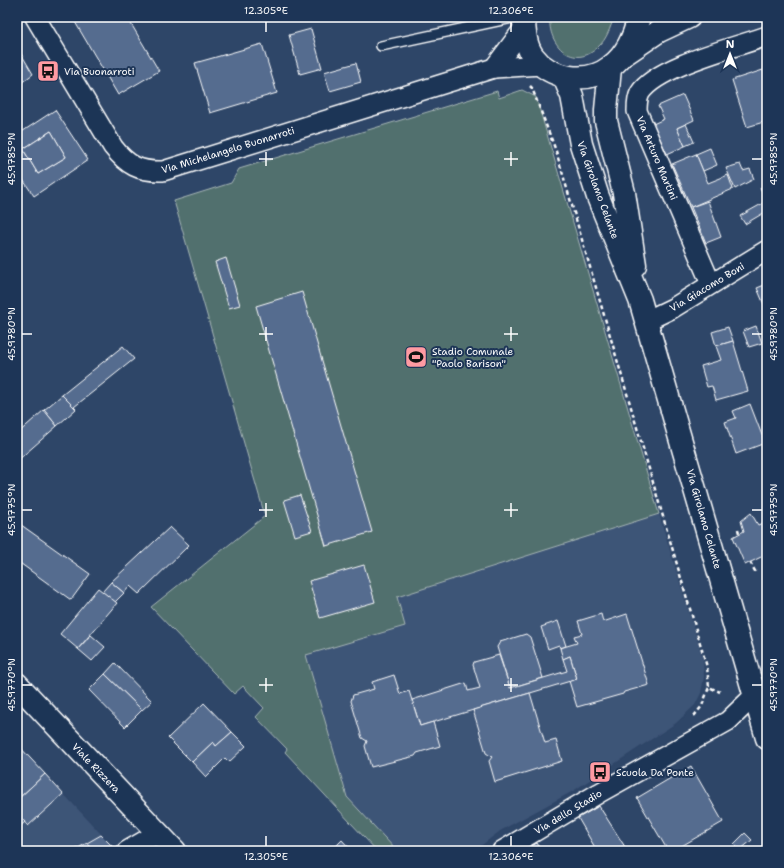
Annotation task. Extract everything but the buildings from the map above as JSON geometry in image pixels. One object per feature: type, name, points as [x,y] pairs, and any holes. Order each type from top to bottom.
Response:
[{"type":"main road","points":[[616,62],[634,36],[639,17]]},
{"type":"main road","points":[[522,21],[527,43],[533,55],[542,65],[564,77],[582,78],[597,75],[658,31],[689,17]]},
{"type":"main road","name":"Via Girolamo Celante","points":[[616,62],[606,110],[606,121],[624,193],[640,300]]},
{"type":"main road","name":"Via Girolamo Celante","points":[[564,77],[572,96],[578,132],[598,197],[640,300],[767,738]]},
{"type":"main road","name":"Viale Rizzera","points":[[17,684],[175,851]]},
{"type":"street","name":"Via Michelangelo Buonarroti","points":[[35,17],[113,147],[122,158],[132,165],[143,170],[152,171],[163,171],[494,68],[542,65]]},
{"type":"street","points":[[494,68],[522,21]]},
{"type":"street","name":"Via Arturo Martini","points":[[711,284],[638,111],[637,102],[640,94],[649,83],[676,68],[767,36]]},
{"type":"street","name":"Via Giacomo Boni","points":[[646,321],[673,308],[767,250]]},
{"type":"street","name":"Via dello Stadio","points":[[502,851],[599,793],[728,721],[755,695]]},
{"type":"street","points":[[127,851],[158,833]]},
{"type":"lane","points":[[380,46],[522,21]]},
{"type":"path","points":[[525,82],[532,88],[556,151],[707,667],[709,687],[720,692]]},
{"type":"path","points":[[750,562],[756,573]]},
{"type":"shaded area","points":[[659,514],[703,659],[704,677],[701,693],[695,705],[676,723],[573,791],[500,831],[474,851],[397,851],[347,797],[305,655],[405,626],[396,597]]},
{"type":"shaded area","points":[[17,744],[114,848],[108,851],[17,851]]},
{"type":"green space","points":[[550,17],[614,17],[608,33],[601,44],[589,54],[580,56],[571,55],[564,52],[558,45],[553,37],[550,27]]},
{"type":"green space","name":"Stadio Comunale \"Paolo Barison\"","points":[[522,90],[536,97],[659,514],[397,597],[405,626],[306,655],[347,797],[397,851],[377,851],[285,752],[287,749],[256,717],[264,708],[243,686],[234,694],[151,607],[265,516],[174,201],[231,183],[239,169],[497,91],[499,98]]},
{"type":"place","name":"Via Buonarroti","points":[[48,71]]},
{"type":"place","name":"Stadio Comunale \"Paolo Barison\"","points":[[416,357]]},
{"type":"place","name":"Scuola Da Ponte","points":[[600,772]]}]
